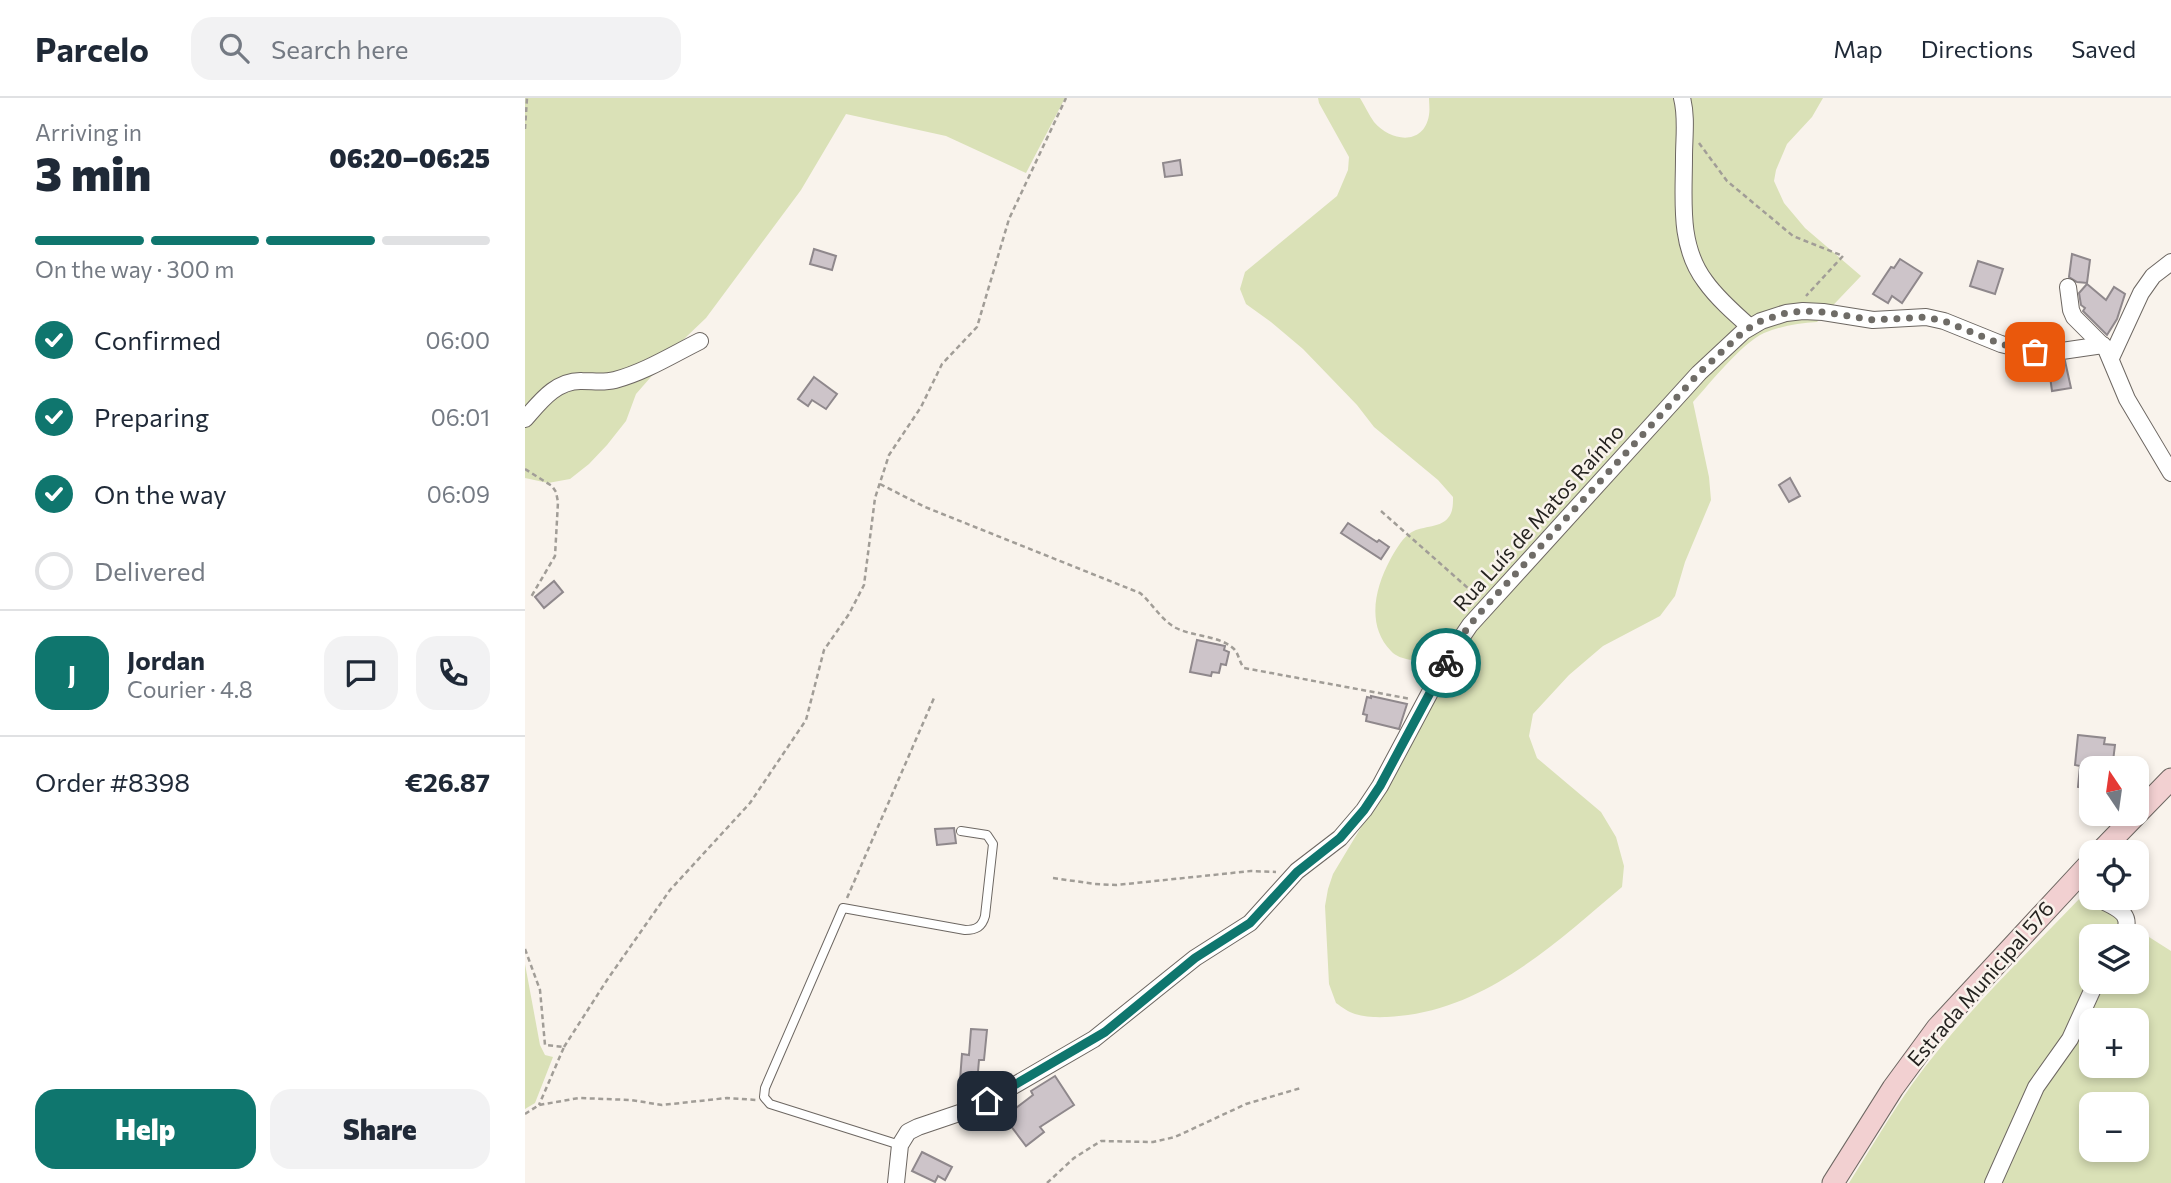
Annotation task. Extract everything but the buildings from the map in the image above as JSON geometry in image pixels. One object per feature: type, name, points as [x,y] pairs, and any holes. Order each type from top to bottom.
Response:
[{"type":"main road","points":[[2112,840],[2171,779]]},
{"type":"main road","name":"Estrada Municipal 576","points":[[1833,1183],[1893,1088],[1937,1028],[2079,875]]},
{"type":"street","points":[[1682,98],[1685,119],[1684,223],[1690,252],[1704,280],[1749,327],[1791,312],[1823,312],[1873,320],[1932,318],[2001,344],[2035,352],[2107,351]]},
{"type":"street","points":[[2107,351],[2153,276],[2171,262]]},
{"type":"street","points":[[2069,287],[2074,317],[2107,351],[2127,399],[2171,473]]},
{"type":"street","name":"Rua Luís de Matos Raínho","points":[[900,1145],[903,1137],[911,1130],[973,1109],[1105,1032],[1195,958],[1250,923],[1294,874],[1340,838],[1364,810],[1384,779],[1457,643],[1487,605],[1683,390],[1749,327]]},
{"type":"street","points":[[525,419],[548,393],[562,385],[616,379],[650,367],[700,341]]},
{"type":"street","points":[[2071,883],[2079,888]]},
{"type":"street","points":[[2118,910],[2125,916],[2128,924]]},
{"type":"street","points":[[1993,1183],[2036,1087],[2070,1039],[2091,994]]},
{"type":"street","points":[[896,1183],[900,1145]]},
{"type":"lane","points":[[900,1145],[776,1106],[766,1101],[765,1088],[843,908],[965,930],[979,927],[985,916],[993,844],[987,835],[961,831]]},
{"type":"path","points":[[525,129],[527,98]]},
{"type":"path","points":[[539,1105],[564,1047],[607,980],[670,890],[750,803],[806,720],[824,650],[849,614],[864,585],[875,498],[889,455],[921,407],[942,364],[977,327],[1009,219],[1066,98]]},
{"type":"path","points":[[1699,143],[1727,181],[1793,236],[1843,256],[1791,312]]},
{"type":"path","points":[[525,469],[552,486],[558,502],[555,556],[531,597]]},
{"type":"path","points":[[880,484],[925,507],[1140,593],[1164,620],[1174,627],[1232,647],[1244,668],[1425,702]]},
{"type":"path","points":[[1381,512],[1487,605]]},
{"type":"path","points":[[843,908],[934,698]]},
{"type":"path","points":[[1053,878],[1116,885],[1255,871],[1294,874]]},
{"type":"path","points":[[525,949],[540,990],[545,1045],[564,1047]]},
{"type":"path","points":[[1047,1183],[1074,1158],[1101,1141],[1153,1142],[1175,1137],[1246,1104],[1301,1088]]},
{"type":"path","points":[[525,1114],[539,1105],[579,1098],[631,1100],[662,1105],[727,1098],[766,1101]]},
{"type":"green space","points":[[525,98],[1065,98],[1026,173],[946,136],[846,114],[801,190],[706,318],[636,394],[626,421],[607,445],[570,479],[548,483],[525,478]]},
{"type":"green space","points":[[1318,98],[1360,98],[1381,129],[1406,138],[1421,132],[1426,125],[1429,98],[1823,98],[1812,117],[1787,144],[1774,181],[1784,203],[1805,228],[1861,276],[1817,322],[1783,327],[1755,338],[1693,402],[1709,477],[1711,500],[1685,562],[1675,596],[1660,616],[1603,646],[1569,675],[1533,714],[1529,736],[1537,758],[1601,812],[1616,837],[1624,866],[1622,887],[1549,948],[1496,983],[1439,1008],[1408,1015],[1361,1016],[1336,1003],[1329,984],[1325,906],[1333,874],[1405,754],[1445,671],[1431,663],[1395,655],[1378,630],[1375,606],[1380,582],[1398,546],[1413,531],[1435,526],[1448,518],[1453,497],[1438,480],[1374,427],[1357,405],[1303,349],[1246,304],[1240,289],[1245,272],[1337,196],[1348,170],[1349,157]]},
{"type":"green space","points":[[2079,899],[2079,910],[2107,910],[2129,924],[2079,924],[2079,994],[2149,994],[2149,937],[2171,951],[2171,1183],[1849,1183],[1896,1107],[1932,1058],[2017,963]]},
{"type":"green space","points":[[525,964],[540,1045],[545,1055],[553,1057],[535,1103],[525,1109]]},
{"type":"way so far","points":[[1446,663],[1477,616],[1699,373],[1749,327],[1771,317],[1803,311],[1885,321],[1926,317],[1944,321],[2001,344],[2035,352]]},
{"type":"route","points":[[987,1101],[1105,1032],[1195,958],[1250,923],[1297,872],[1340,838],[1380,786],[1446,663]]}]
